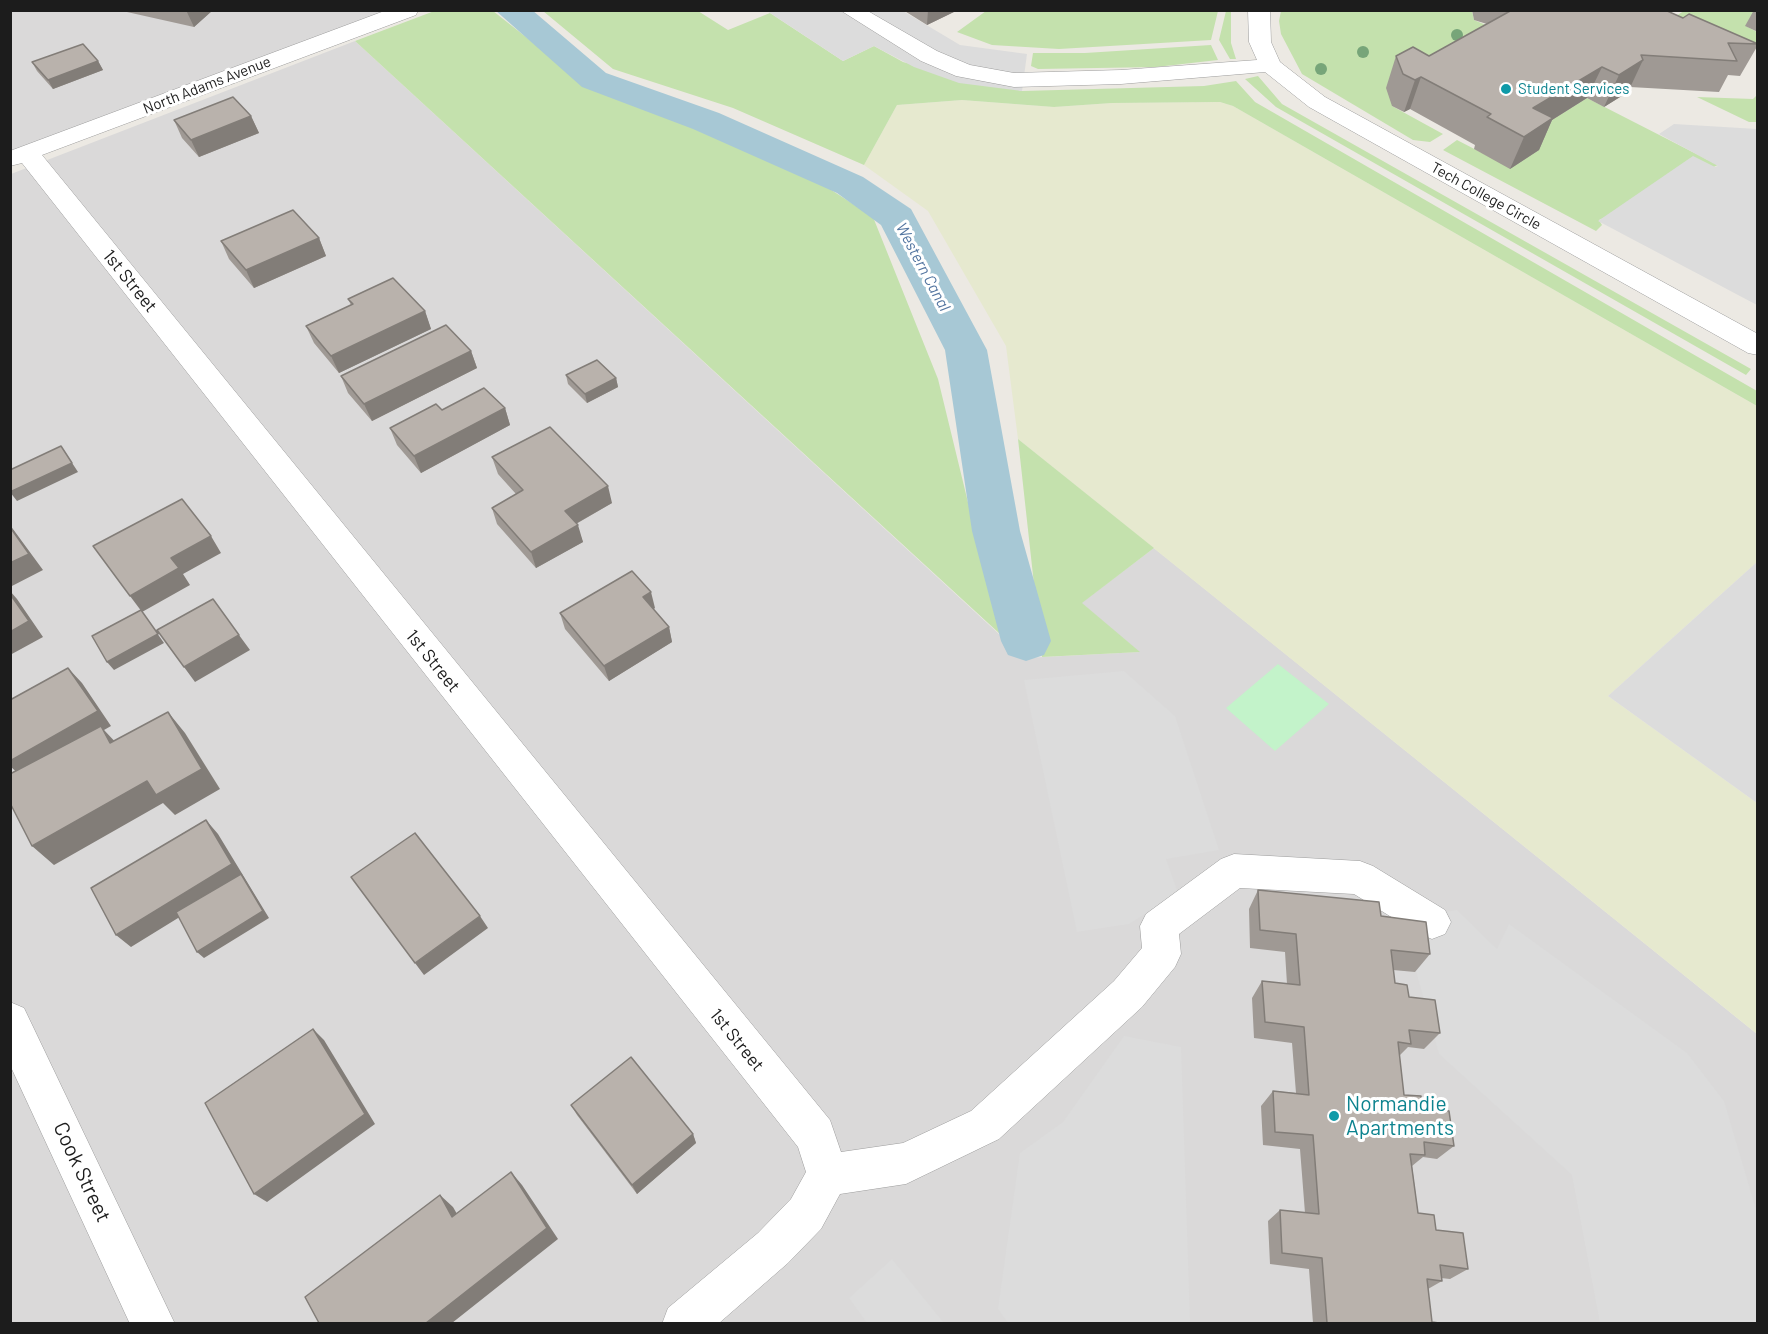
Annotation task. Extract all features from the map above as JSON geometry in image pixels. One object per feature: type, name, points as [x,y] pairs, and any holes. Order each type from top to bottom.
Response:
[{"type":"street","points":[[850,10],[929,56],[964,71],[1014,80],[1223,71],[1270,65],[1260,42],[1259,10]]},
{"type":"street","name":"North Adams Avenue","points":[[19,156],[394,13]]},
{"type":"street","name":"Tech College Circle","points":[[1270,65],[1317,102],[1758,346]]},
{"type":"street","name":"1st Street","points":[[19,156],[814,1135],[828,1175]]},
{"type":"street","points":[[684,1323],[773,1248],[806,1214],[828,1175],[906,1163],[985,1125],[1128,994],[1162,954],[1160,926],[1234,871],[1360,878],[1432,922]]},
{"type":"street","name":"Cook Street","points":[[10,1021],[153,1323]]},
{"type":"shaded area","points":[[11,11],[392,11],[11,152]]},
{"type":"shaded area","points":[[767,11],[903,11],[960,45],[1027,54],[1022,91],[959,83],[914,67],[874,46],[843,61]]},
{"type":"shaded area","points":[[355,41],[1025,658],[1139,652],[1081,603],[1154,548],[1757,1034],[1757,1323],[11,1324],[11,174]]},
{"type":"shaded area","points":[[1674,124],[1757,129],[1757,305],[1598,221],[1693,156],[1715,167],[1718,166],[1659,134]]},
{"type":"shaded area","points":[[1757,562],[1757,803],[1608,696]]},
{"type":"shaded area","points":[[1124,671],[1175,716],[1219,850],[1166,859],[1178,893],[1129,924],[1077,932],[1024,680]]},
{"type":"shaded area","points":[[1457,910],[1497,949],[1509,924],[1687,1053],[1724,1101],[1757,1213],[1757,1323],[1600,1323],[1572,1175],[1439,1054],[1402,920]]},
{"type":"shaded area","points":[[1124,1036],[1181,1047],[1190,1323],[1008,1323],[998,1309],[1020,1153],[1063,1122]]},
{"type":"shaded area","points":[[892,1259],[944,1323],[867,1323],[849,1298]]},
{"type":"green space","points":[[437,10],[493,11],[583,82],[802,171],[873,217],[938,379],[1000,634],[355,41]]},
{"type":"green space","points":[[543,11],[698,11],[728,30],[770,13],[843,61],[874,46],[903,62],[1022,91],[1204,86],[1236,81],[1255,102],[1757,391],[1757,406],[1233,106],[1220,102],[1112,103],[1054,107],[962,100],[897,105],[864,165],[733,108],[613,69]]},
{"type":"green space","points":[[986,11],[1218,11],[1211,40],[1059,49],[992,45],[957,32]]},
{"type":"green space","points":[[1226,11],[1231,11],[1231,43],[1236,59],[1230,59],[1219,40]]},
{"type":"green space","points":[[1281,11],[1472,11],[1474,20],[1486,25],[1392,106],[1443,134],[1430,142],[1413,140],[1302,74],[1281,34],[1279,21]]},
{"type":"green space","points":[[1684,11],[1757,11],[1746,26],[1757,32],[1757,45],[1656,28]]},
{"type":"green space","points":[[1211,45],[1218,60],[1156,67],[1038,69],[1031,66],[1033,53],[1085,53]]},
{"type":"green space","points":[[1258,76],[1282,104],[1751,369],[1746,375],[1276,107],[1245,79]]},
{"type":"green space","points":[[1757,95],[1757,122],[1749,122],[1697,97],[1753,99]]},
{"type":"green space","points":[[1587,98],[1718,165],[1599,220],[1602,225],[1596,231],[1443,150],[1457,140],[1511,168],[1538,150],[1519,140]]},
{"type":"green space","points":[[962,100],[1054,107],[1112,103],[1220,102],[1233,106],[1757,406],[1757,562],[1608,696],[1757,803],[1757,1034],[1018,439],[1006,346],[928,211],[864,165],[897,105]]},
{"type":"green space","points":[[1018,439],[1154,548],[1082,603],[1140,652],[1042,657]]},
{"type":"green space","points":[[1278,664],[1329,704],[1275,751],[1226,708]]},
{"type":"building","points":[[1512,10],[1665,10],[1683,18],[1689,14],[1758,44],[1728,43],[1737,61],[1641,55],[1643,60],[1619,75],[1602,67],[1533,108],[1553,118],[1524,137],[1487,117],[1491,114],[1421,77],[1415,80],[1403,74],[1396,56],[1413,47],[1429,56]]},
{"type":"building","points":[[83,44],[98,61],[48,80],[32,62]]},
{"type":"building","points":[[233,97],[251,116],[191,140],[174,120]]},
{"type":"building","points":[[293,210],[319,238],[246,270],[221,241]]},
{"type":"building","points":[[393,278],[425,311],[331,356],[306,326],[353,304],[348,299]]},
{"type":"building","points":[[446,325],[471,351],[364,404],[341,376]]},
{"type":"building","points":[[597,360],[616,378],[585,394],[566,375]]},
{"type":"building","points":[[484,388],[505,408],[414,456],[390,428],[436,404],[442,410]]},
{"type":"building","points":[[550,427],[608,486],[565,511],[578,525],[531,552],[492,508],[523,490],[492,457]]},
{"type":"building","points":[[61,446],[72,463],[10,492],[10,470]]},
{"type":"building","points":[[182,499],[211,536],[171,558],[179,568],[130,596],[93,546]]},
{"type":"building","points":[[10,527],[29,554],[10,563]]},
{"type":"building","points":[[632,571],[651,592],[643,597],[669,627],[604,666],[560,613]]},
{"type":"building","points":[[10,594],[29,621],[10,632]]},
{"type":"building","points":[[213,599],[239,635],[184,667],[157,630]]},
{"type":"building","points":[[141,610],[158,634],[107,662],[92,636]]},
{"type":"building","points":[[68,668],[98,711],[10,761],[10,700]]},
{"type":"building","points":[[168,712],[202,769],[156,795],[147,781],[32,846],[10,803],[10,774],[101,726],[110,743]]},
{"type":"building","points":[[206,820],[232,864],[116,935],[91,888]]},
{"type":"building","points":[[415,833],[480,916],[415,963],[351,877]]},
{"type":"building","points":[[241,874],[263,911],[197,952],[176,912]]},
{"type":"building","name":"Normandie Apartments","points":[[1258,890],[1379,902],[1381,916],[1426,922],[1430,954],[1391,950],[1395,983],[1407,985],[1409,997],[1435,1000],[1440,1033],[1409,1030],[1411,1044],[1398,1042],[1404,1095],[1421,1096],[1422,1108],[1449,1111],[1454,1146],[1424,1142],[1425,1155],[1410,1154],[1418,1213],[1434,1215],[1436,1230],[1463,1233],[1468,1269],[1440,1265],[1442,1281],[1427,1279],[1432,1322],[1439,1323],[1327,1323],[1322,1258],[1282,1253],[1280,1210],[1319,1214],[1313,1135],[1275,1132],[1273,1091],[1309,1095],[1304,1027],[1265,1022],[1262,981],[1300,985],[1296,934],[1260,930]]},
{"type":"building","points":[[313,1029],[365,1114],[254,1194],[205,1103]]},
{"type":"building","points":[[631,1057],[693,1134],[632,1185],[571,1105]]},
{"type":"building","points":[[511,1172],[547,1228],[426,1323],[319,1323],[305,1297],[440,1195],[452,1217]]},
{"type":"waterway","name":"Western Canal","points":[[511,10],[594,80],[706,121],[850,185],[897,218],[966,350],[996,531],[1026,641]]},
{"type":"place","name":"Student Services","points":[[1506,89]]},
{"type":"place","name":"Normandie Apartments","points":[[1334,1116]]}]
